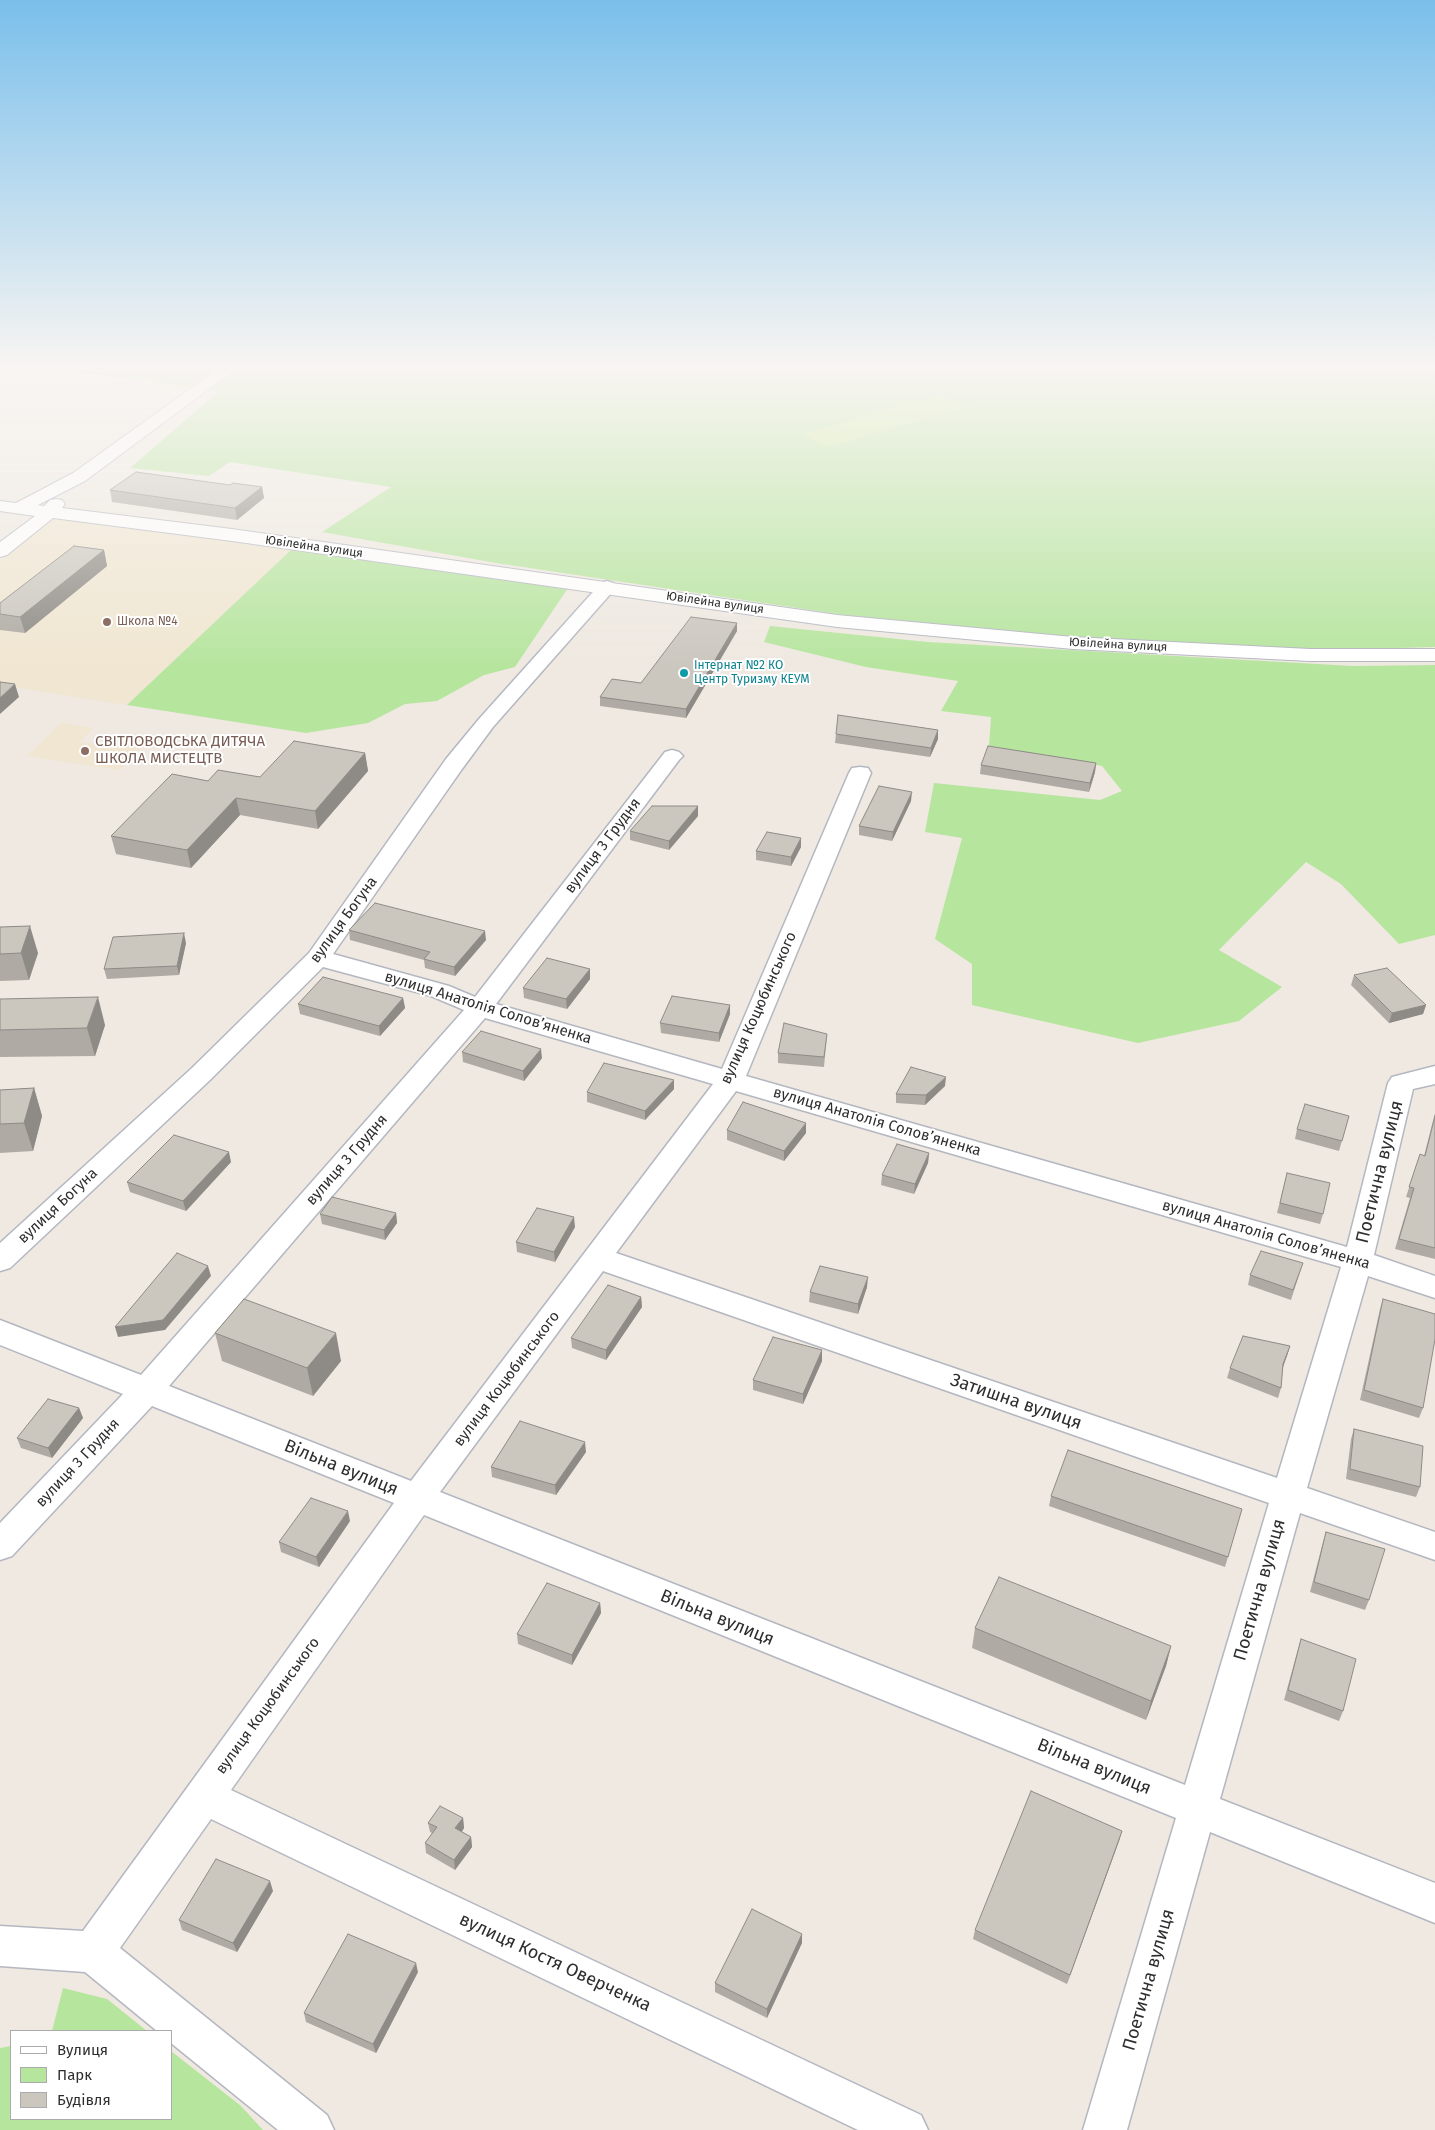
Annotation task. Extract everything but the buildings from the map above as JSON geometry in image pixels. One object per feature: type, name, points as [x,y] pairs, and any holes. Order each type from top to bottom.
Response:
[{"type":"street","points":[[0,519],[9,507],[79,477],[88,470]]},
{"type":"street","points":[[0,551],[50,511],[79,477]]},
{"type":"street","name":"Ювілейна вулиця","points":[[9,507],[50,511],[837,621],[1073,642],[1310,655],[1435,655]]},
{"type":"street","name":"вулиця Богуна","points":[[0,1260],[201,1074],[318,958],[470,744],[607,588]]},
{"type":"street","name":"вулиця 3 Грудня","points":[[0,1546],[146,1391],[480,1008],[672,756]]},
{"type":"street","name":"вулиця Коцюбинського","points":[[93,1952],[417,1498],[731,1079],[860,773]]},
{"type":"street","name":"вулиця Анатолія Соловʼяненка","points":[[318,958],[440,991],[480,1008],[1358,1261],[1435,1287]]},
{"type":"street","name":"Поетична вулиця","points":[[1106,2130],[1288,1496],[1358,1261],[1401,1083],[1435,1075]]},
{"type":"street","points":[[1401,1083],[1435,1092]]},
{"type":"street","name":"Затишна вулиця","points":[[597,1258],[1435,1546]]},
{"type":"street","name":"Вільна вулиця","points":[[0,1332],[1435,1902]]},
{"type":"street","name":"вулиця Костя Оверченка","points":[[204,1796],[906,2130]]},
{"type":"street","points":[[0,1946],[93,1952],[312,2130]]},
{"type":"shaded area","name":"Школа №4","points":[[58,516],[292,549],[127,705],[0,685],[0,560]]},
{"type":"shaded area","name":"СВІТЛОВОДСЬКА ДИТЯЧА ШКОЛА МИСТЕЦТВ","points":[[61,723],[93,728],[80,742],[111,746],[124,733],[152,737],[120,770],[27,756]]},
{"type":"green space","points":[[154,470],[217,470],[209,476]]},
{"type":"green space","points":[[284,470],[1435,470],[1435,647],[1322,650],[1109,640],[844,615],[496,563],[322,532],[391,487]]},
{"type":"green space","points":[[292,549],[568,588],[515,667],[484,675],[437,701],[405,704],[368,723],[306,733],[127,705]]},
{"type":"green space","points":[[770,626],[928,642],[1353,666],[1435,665],[1435,935],[1399,944],[1341,884],[1306,862],[1219,950],[1282,987],[1239,1021],[1138,1043],[972,1005],[972,964],[935,939],[962,838],[925,832],[934,783],[1100,800],[1122,791],[1102,766],[989,746],[991,717],[941,711],[958,681],[866,667],[764,642]]},
{"type":"green space","points":[[63,1988],[107,1999],[146,2030],[52,2030]]},
{"type":"green space","points":[[10,2046],[10,2120],[172,2120],[172,2052],[241,2106],[263,2130],[0,2130],[0,2048]]},
{"type":"place","name":"Школа №4","points":[[107,622]]},
{"type":"place","name":"Інтернат №2 КО Центр Туризму КЕУМ","points":[[684,673]]},
{"type":"place","name":"СВІТЛОВОДСЬКА ДИТЯЧА ШКОЛА МИСТЕЦТВ","points":[[85,751]]}]
